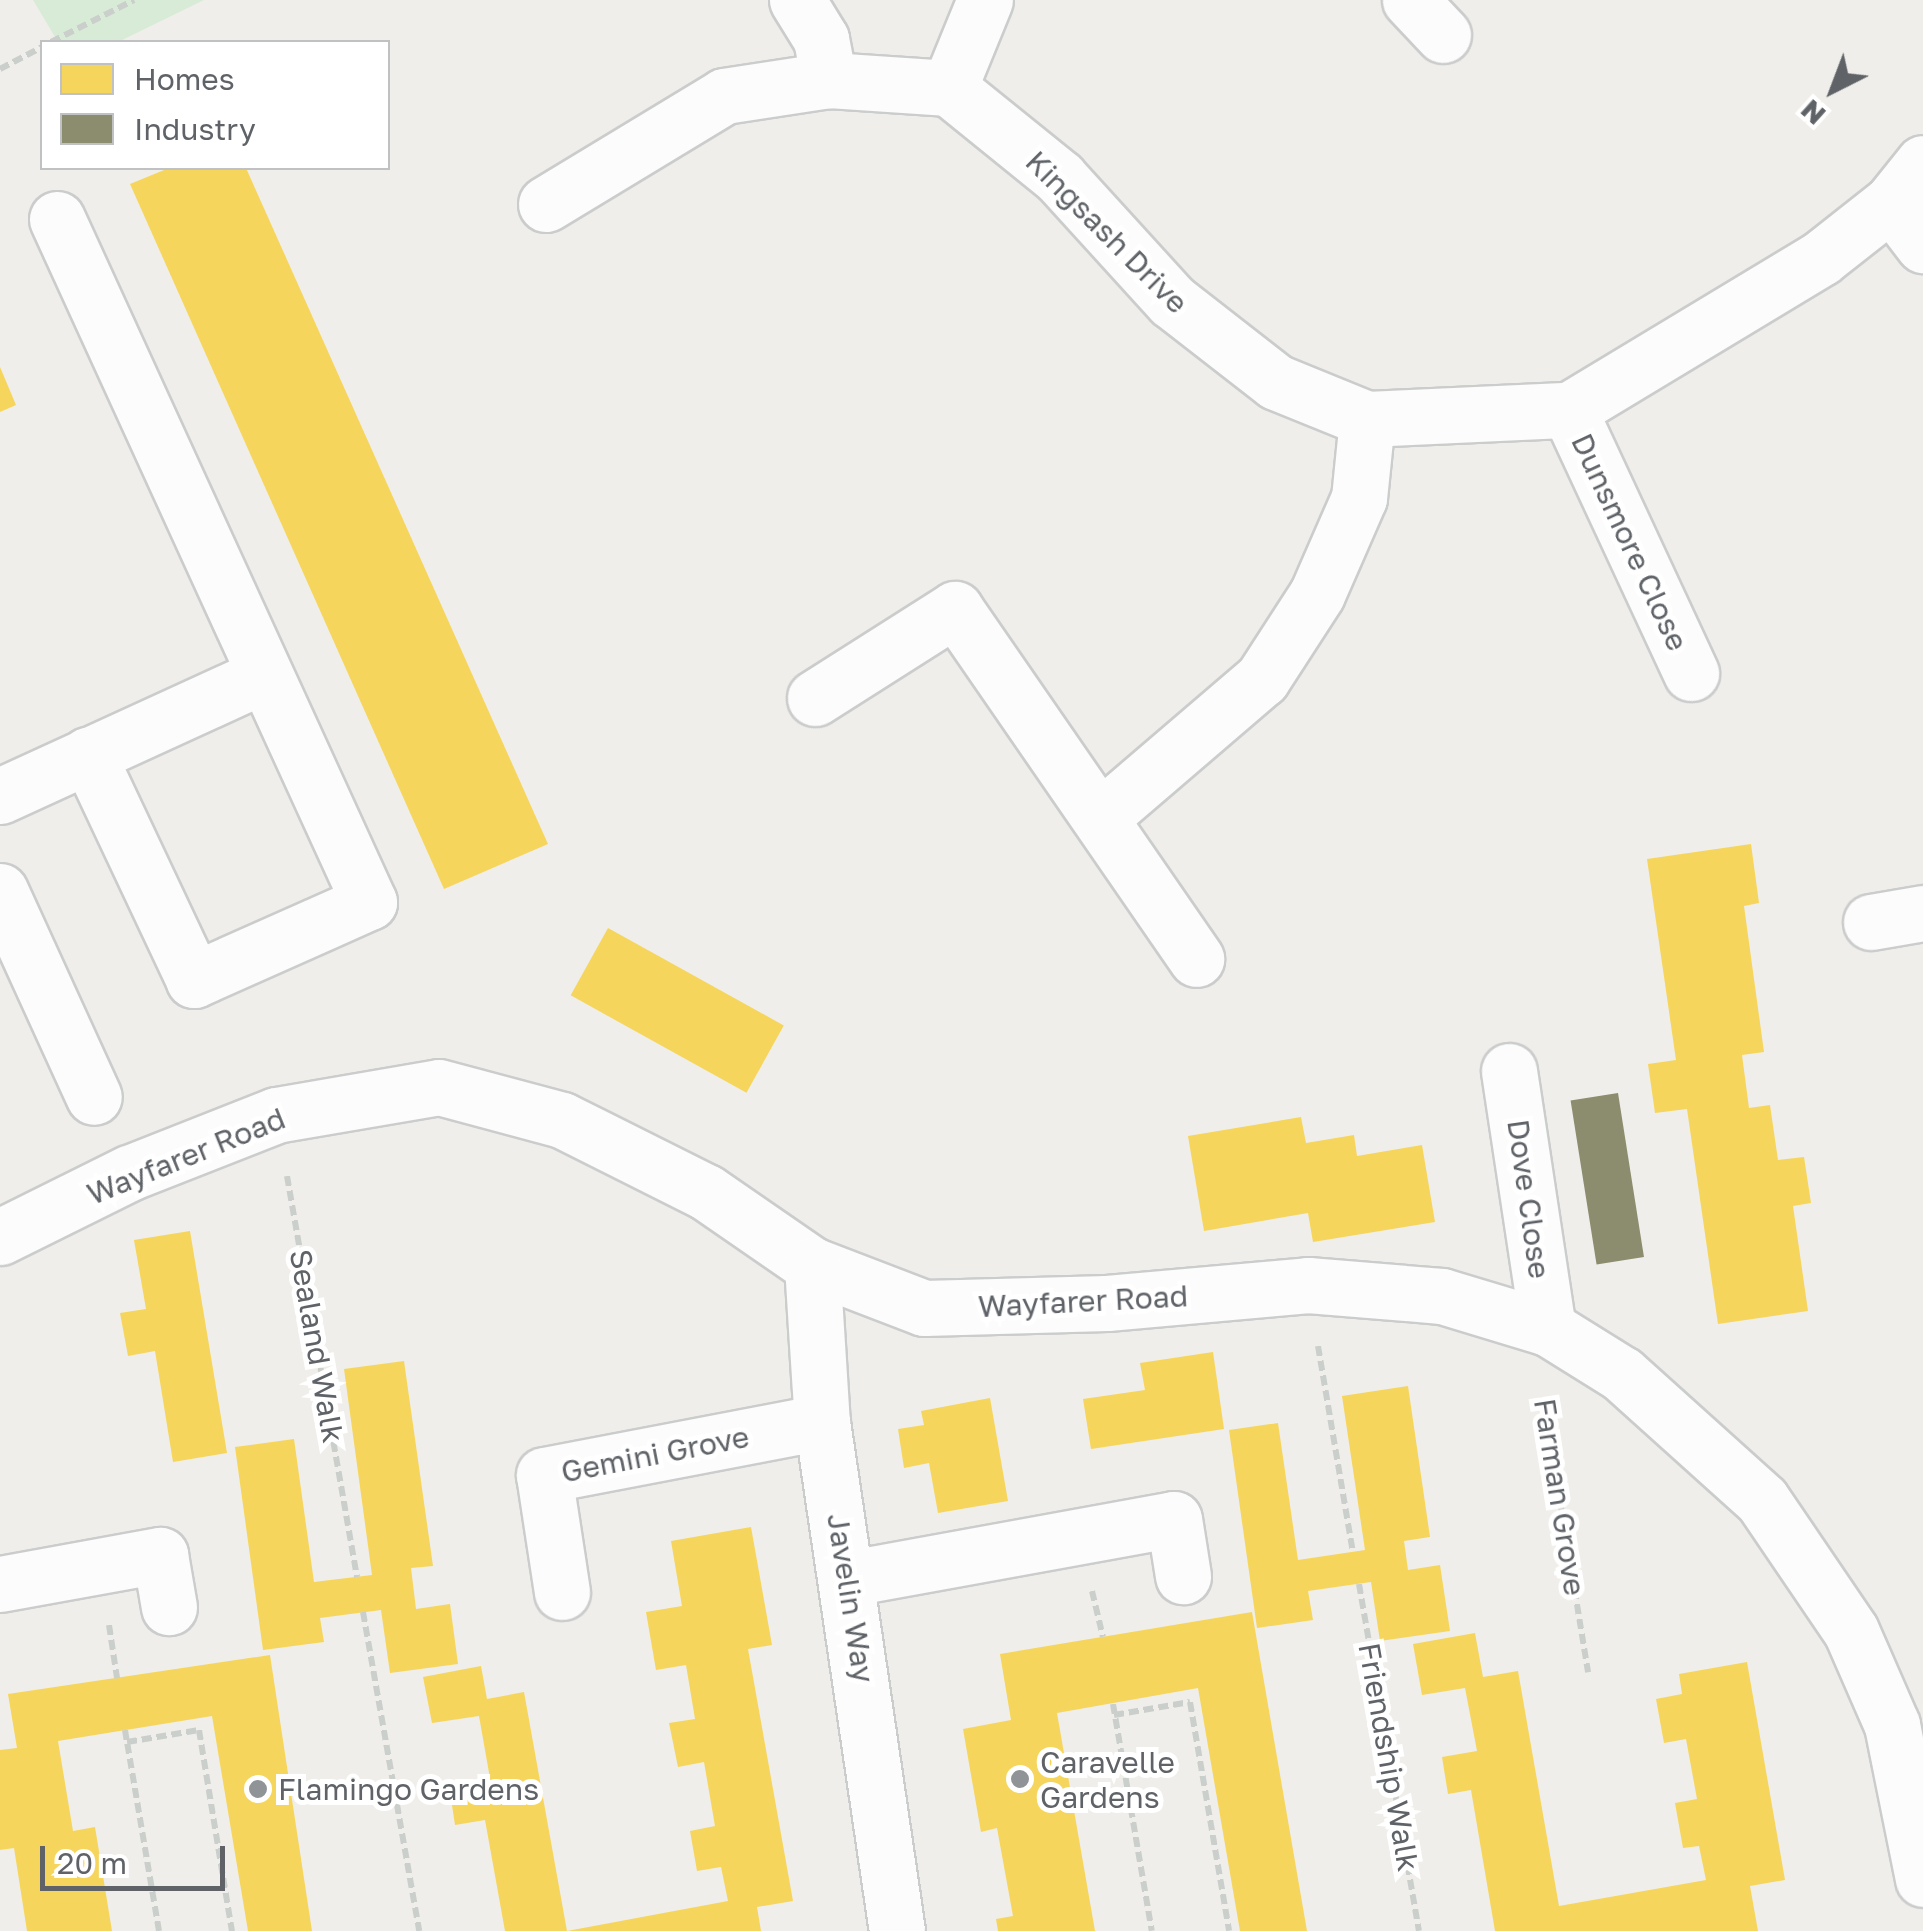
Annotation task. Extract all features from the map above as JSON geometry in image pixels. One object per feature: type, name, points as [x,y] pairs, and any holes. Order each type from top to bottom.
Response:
[{"type":"street","points":[[797,0],[820,39],[829,80]]},
{"type":"street","points":[[546,204],[724,96],[829,80],[949,88],[984,0]]},
{"type":"street","name":"Kingsash Drive","points":[[949,88],[1060,178],[1172,301],[1276,382],[1367,419],[1570,410],[1912,204]]},
{"type":"street","points":[[57,218],[369,902],[194,980],[88,756]]},
{"type":"street","name":"Dunsmore Close","points":[[1570,410],[1692,673]]},
{"type":"street","points":[[1102,816],[1262,680],[1317,594],[1359,498],[1367,419]]},
{"type":"street","points":[[814,698],[954,609],[1102,816],[1196,959]]},
{"type":"street","points":[[0,796],[264,674]]},
{"type":"street","points":[[0,891],[94,1097]]},
{"type":"street","name":"Dove Close","points":[[1510,1071],[1540,1325]]},
{"type":"street","name":"Wayfarer Road","points":[[0,1237],[128,1172],[276,1115],[439,1087],[562,1120],[706,1192],[812,1265],[924,1308],[1107,1303],[1308,1285],[1442,1296],[1540,1325],[1622,1374],[1773,1516],[1851,1631],[1892,1726],[1923,1879]]},
{"type":"street","name":"Javelin Way","points":[[812,1265],[822,1422],[850,1578],[897,1931]]},
{"type":"street","name":"Gemini Grove","points":[[562,1592],[544,1475],[822,1422]]},
{"type":"street","points":[[850,1578],[1174,1518],[1184,1576]]},
{"type":"street","points":[[0,1584],[160,1555],[168,1607]]},
{"type":"path","points":[[55,40],[134,0]]},
{"type":"path","points":[[0,69],[40,48]]},
{"type":"path","name":"Sealand Walk","points":[[276,1115],[357,1576]]},
{"type":"path","points":[[1308,1285],[1353,1552]]},
{"type":"path","name":"Farman Grove","points":[[1540,1325],[1588,1672]]},
{"type":"path","name":"Friendship Walk","points":[[1359,1584],[1419,1931]]},
{"type":"path","points":[[363,1612],[419,1931]]},
{"type":"path","points":[[1114,1715],[1190,1702],[1229,1931]]},
{"type":"path","points":[[1113,1704],[1152,1931]]},
{"type":"path","points":[[125,1730],[159,1931]]},
{"type":"path","points":[[128,1742],[199,1730],[232,1931]]},
{"type":"green space","points":[[33,0],[204,0],[122,40],[57,40]]},
{"type":"building: Homes","points":[[164,170],[247,170],[548,844],[444,889],[130,184]]},
{"type":"building: Homes","points":[[0,367],[16,405],[0,412]]},
{"type":"building: Homes","points":[[1751,844],[1759,903],[1744,906],[1764,1052],[1742,1055],[1749,1108],[1770,1105],[1778,1160],[1804,1157],[1811,1203],[1793,1206],[1808,1311],[1718,1324],[1687,1109],[1655,1113],[1648,1064],[1676,1060],[1647,859]]},
{"type":"building: Homes","points":[[608,928],[784,1025],[746,1093],[571,995]]},
{"type":"building: Homes","points":[[1301,1117],[1306,1143],[1354,1135],[1357,1156],[1422,1145],[1435,1222],[1313,1242],[1308,1213],[1204,1231],[1188,1136]]},
{"type":"building: Homes","points":[[190,1231],[227,1453],[173,1462],[155,1351],[128,1356],[120,1313],[146,1309],[134,1240]]},
{"type":"building: Homes","points":[[1213,1352],[1224,1429],[1091,1449],[1083,1399],[1145,1390],[1140,1363]]},
{"type":"building: Homes","points":[[404,1361],[433,1566],[411,1568],[416,1609],[450,1604],[458,1664],[390,1673],[381,1610],[320,1618],[324,1642],[263,1650],[235,1447],[294,1439],[314,1582],[372,1575],[344,1369]]},
{"type":"building: Homes","points":[[1408,1386],[1430,1537],[1404,1541],[1408,1570],[1440,1565],[1450,1631],[1380,1641],[1371,1582],[1308,1591],[1313,1620],[1257,1628],[1229,1430],[1278,1423],[1298,1560],[1365,1550],[1342,1396]]},
{"type":"building: Homes","points":[[990,1398],[1008,1501],[938,1513],[929,1463],[904,1468],[898,1429],[924,1425],[921,1411]]},
{"type":"building: Homes","points":[[751,1527],[772,1645],[748,1649],[793,1901],[757,1907],[761,1931],[567,1931],[728,1901],[721,1867],[697,1871],[690,1831],[715,1826],[704,1762],[678,1767],[669,1723],[695,1719],[686,1665],[656,1670],[646,1612],[682,1606],[671,1541]]},
{"type":"building: Homes","name":"Caravelle Gardens","points":[[1252,1612],[1307,1931],[1240,1931],[1198,1688],[1057,1713],[1095,1931],[998,1931],[996,1919],[1013,1916],[997,1828],[981,1832],[963,1729],[1011,1720],[1000,1654]]},
{"type":"building: Homes","points":[[1475,1633],[1483,1677],[1518,1671],[1559,1906],[1706,1880],[1699,1846],[1683,1848],[1675,1803],[1697,1799],[1686,1739],[1664,1743],[1656,1699],[1682,1694],[1679,1674],[1747,1662],[1785,1880],[1750,1886],[1758,1931],[1495,1931],[1471,1790],[1448,1794],[1442,1757],[1477,1751],[1465,1688],[1422,1695],[1413,1644]]},
{"type":"building: Homes","name":"Flamingo Gardens","points":[[270,1655],[312,1931],[248,1931],[212,1716],[58,1741],[73,1831],[95,1827],[112,1931],[27,1931],[14,1848],[0,1850],[0,1750],[17,1748],[8,1694]]},
{"type":"building: Homes","points":[[481,1666],[487,1699],[524,1692],[567,1931],[505,1931],[485,1820],[455,1825],[450,1792],[491,1784],[479,1716],[432,1723],[423,1677]]},
{"type":"building: Industry","points":[[1618,1093],[1644,1257],[1597,1264],[1571,1101]]},
{"type":"place","name":"Caravelle Gardens","points":[[1020,1779]]},
{"type":"place","name":"Flamingo Gardens","points":[[258,1789]]}]
